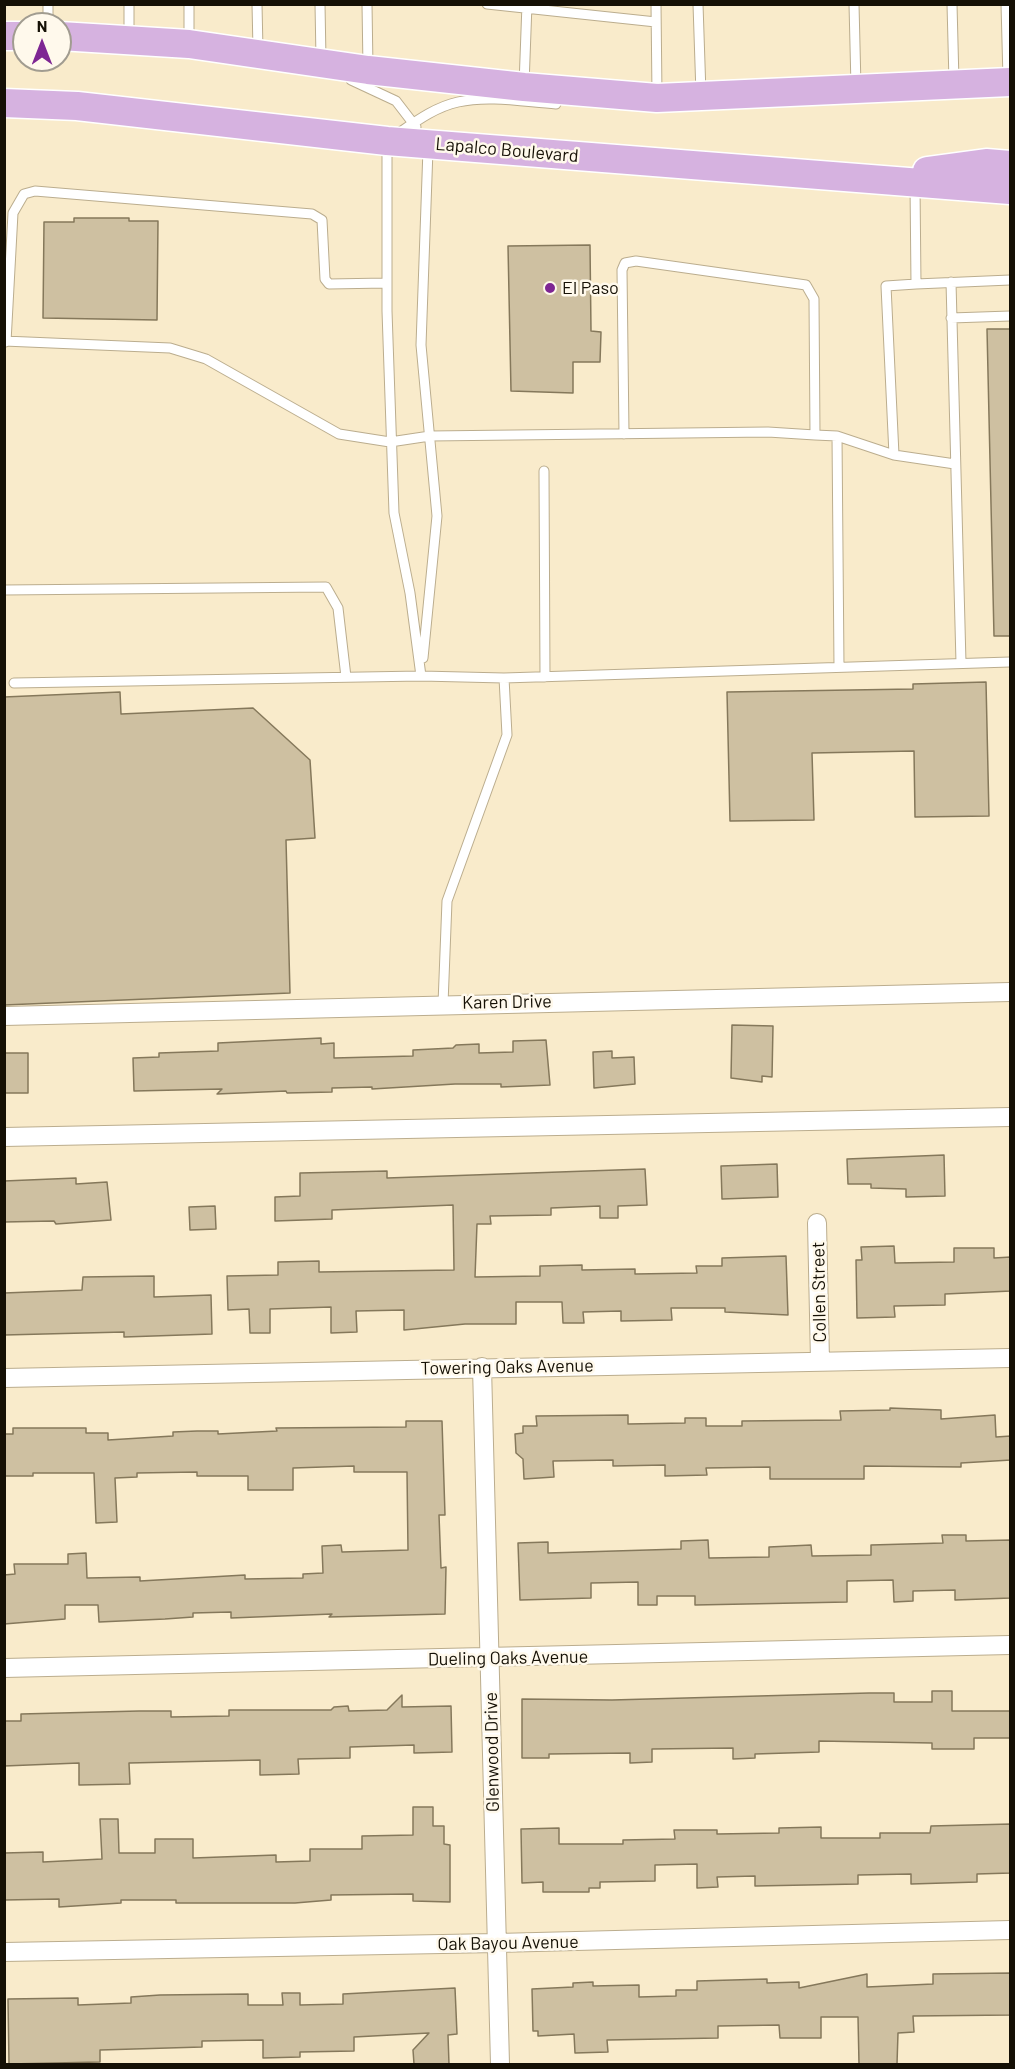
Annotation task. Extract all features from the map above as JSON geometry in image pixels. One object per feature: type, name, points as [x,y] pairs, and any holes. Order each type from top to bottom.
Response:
[{"type":"main road","points":[[72,37],[189,44],[321,64],[645,103],[856,89],[1009,82]]},
{"type":"main road","name":"Lapalco Boulevard","points":[[4,103],[77,106],[387,141],[421,134],[872,179],[1011,190]]},
{"type":"main road","points":[[872,179],[986,163],[1011,165]]},
{"type":"street","name":"Karen Drive","points":[[4,1016],[1011,992]]},
{"type":"street","points":[[4,1137],[1011,1117]]},
{"type":"street","name":"Collen Street","points":[[817,1223],[820,1361]]},
{"type":"street","name":"Towering Oaks Avenue","points":[[4,1378],[1011,1358]]},
{"type":"street","name":"Glenwood Drive","points":[[482,1367],[500,2064]]},
{"type":"street","name":"Dueling Oaks Avenue","points":[[4,1668],[1011,1645]]},
{"type":"street","name":"Oak Bayou Avenue","points":[[4,1952],[1011,1930]]},
{"type":"lane","points":[[129,4],[129,39]]},
{"type":"lane","points":[[189,4],[189,44]]},
{"type":"lane","points":[[256,4],[258,53]]},
{"type":"lane","points":[[320,4],[321,64]]},
{"type":"lane","points":[[367,4],[368,70]]},
{"type":"lane","points":[[487,4],[656,22]]},
{"type":"lane","points":[[591,4],[592,15]]},
{"type":"lane","points":[[645,103],[656,22],[656,4]]},
{"type":"lane","points":[[698,4],[701,98]]},
{"type":"lane","points":[[854,4],[856,89]]},
{"type":"lane","points":[[952,4],[954,85]]},
{"type":"lane","points":[[1006,4],[1009,82]]},
{"type":"lane","points":[[524,87],[527,7]]},
{"type":"lane","points":[[292,59],[366,85],[396,101],[421,134]]},
{"type":"lane","points":[[421,676],[437,516],[422,345],[421,134],[427,115],[457,102],[477,100],[562,104]]},
{"type":"lane","points":[[387,141],[386,284],[394,513],[410,594],[421,676]]},
{"type":"lane","points":[[915,183],[916,284]]},
{"type":"lane","points":[[386,284],[329,284],[325,279],[322,220],[312,214],[36,191],[24,194],[13,213],[5,342],[170,348],[206,359],[339,434],[390,442],[430,436],[768,432],[837,436],[894,455],[955,464]]},
{"type":"lane","points":[[624,434],[622,270],[626,263],[636,261],[806,285],[814,299],[814,435]]},
{"type":"lane","points":[[894,455],[886,286],[1011,280]]},
{"type":"lane","points":[[951,282],[962,663]]},
{"type":"lane","points":[[951,318],[1011,316]]},
{"type":"lane","points":[[837,436],[839,667]]},
{"type":"lane","points":[[544,471],[545,677]]},
{"type":"lane","points":[[4,590],[326,587],[338,608],[346,677]]},
{"type":"lane","points":[[14,683],[421,676],[504,678],[1011,662]]},
{"type":"lane","points":[[443,1004],[447,901],[507,735],[504,678]]},
{"type":"building","points":[[74,218],[129,218],[129,221],[158,221],[157,320],[43,318],[44,222],[74,222]]},
{"type":"building","name":"El Paso","points":[[590,245],[591,331],[601,332],[600,362],[573,362],[573,393],[511,391],[508,246]]},
{"type":"building","points":[[987,329],[1011,329],[1011,636],[994,636]]},
{"type":"building","points":[[986,682],[989,816],[915,817],[914,751],[812,753],[814,820],[730,821],[727,692],[913,689],[913,684]]},
{"type":"building","points":[[120,692],[121,714],[253,708],[310,760],[315,838],[286,840],[290,993],[4,1005],[4,697]]},
{"type":"building","points":[[732,1025],[773,1026],[772,1077],[762,1076],[762,1082],[731,1078]]},
{"type":"building","points":[[321,1038],[321,1044],[334,1043],[334,1058],[413,1056],[413,1050],[479,1044],[479,1053],[513,1052],[513,1041],[546,1040],[550,1085],[501,1087],[501,1084],[455,1084],[372,1089],[372,1087],[332,1088],[332,1092],[287,1093],[286,1091],[217,1094],[222,1089],[134,1091],[133,1058],[159,1057],[159,1053],[218,1051],[218,1043]]},
{"type":"building","points":[[612,1051],[612,1058],[634,1057],[635,1084],[594,1088],[593,1052]]},
{"type":"building","points":[[4,1053],[28,1053],[28,1093],[4,1093]]},
{"type":"building","points":[[944,1155],[945,1196],[906,1197],[906,1189],[871,1188],[871,1184],[848,1184],[847,1159]]},
{"type":"building","points":[[777,1164],[778,1197],[722,1199],[721,1166]]},
{"type":"building","points":[[645,1169],[647,1205],[618,1206],[618,1218],[600,1218],[600,1206],[551,1208],[551,1215],[490,1216],[491,1224],[477,1224],[475,1277],[540,1276],[540,1266],[582,1265],[582,1270],[635,1269],[635,1274],[697,1273],[696,1266],[722,1266],[722,1258],[786,1256],[788,1315],[725,1312],[725,1308],[671,1308],[672,1320],[621,1321],[621,1311],[583,1312],[584,1323],[563,1323],[562,1302],[516,1302],[516,1324],[465,1324],[404,1330],[404,1310],[356,1311],[357,1332],[331,1333],[331,1307],[270,1309],[270,1333],[250,1333],[249,1309],[228,1310],[227,1276],[278,1275],[278,1262],[319,1261],[319,1272],[454,1270],[453,1205],[332,1210],[332,1219],[275,1221],[275,1197],[300,1196],[300,1173],[387,1171],[387,1178]]},
{"type":"building","points":[[76,1178],[76,1184],[107,1182],[111,1220],[56,1224],[54,1221],[4,1222],[4,1181]]},
{"type":"building","points":[[215,1206],[216,1229],[190,1230],[189,1207]]},
{"type":"building","points":[[894,1246],[895,1263],[954,1262],[954,1248],[994,1248],[994,1258],[1011,1257],[1011,1291],[945,1294],[945,1305],[894,1306],[895,1317],[857,1318],[856,1260],[862,1260],[861,1247]]},
{"type":"building","points":[[154,1276],[154,1297],[211,1295],[212,1334],[124,1337],[124,1332],[4,1335],[4,1293],[82,1290],[83,1277]]},
{"type":"building","points":[[890,1408],[941,1410],[941,1419],[995,1415],[996,1437],[1011,1436],[1011,1460],[961,1463],[961,1467],[864,1466],[864,1479],[770,1479],[770,1467],[706,1468],[707,1475],[665,1476],[665,1465],[613,1466],[613,1460],[553,1461],[554,1477],[524,1479],[523,1459],[516,1453],[515,1434],[523,1433],[523,1426],[537,1426],[536,1416],[628,1415],[628,1424],[685,1423],[685,1418],[706,1418],[706,1426],[742,1426],[742,1421],[841,1420],[840,1411],[890,1410]]},
{"type":"building","points":[[406,1421],[442,1421],[445,1515],[439,1515],[441,1568],[446,1567],[445,1614],[329,1617],[332,1614],[231,1618],[231,1612],[193,1613],[193,1617],[99,1622],[98,1605],[65,1605],[65,1619],[4,1624],[4,1575],[15,1574],[14,1564],[68,1564],[68,1554],[86,1553],[87,1578],[140,1577],[140,1581],[245,1575],[245,1579],[303,1578],[303,1574],[323,1573],[322,1546],[341,1545],[342,1552],[408,1550],[407,1472],[354,1472],[354,1466],[293,1468],[293,1490],[248,1490],[248,1476],[197,1476],[197,1472],[137,1473],[137,1477],[115,1478],[117,1522],[96,1523],[94,1473],[33,1473],[33,1476],[4,1476],[4,1434],[13,1434],[13,1428],[86,1428],[86,1433],[108,1433],[108,1440],[173,1436],[173,1432],[218,1431],[218,1434],[277,1431],[276,1428],[406,1427]]},
{"type":"building","points":[[942,1535],[966,1535],[966,1541],[1011,1540],[1011,1598],[955,1600],[955,1590],[913,1591],[913,1601],[894,1602],[893,1580],[847,1581],[847,1602],[695,1605],[695,1596],[657,1596],[657,1605],[638,1605],[638,1582],[591,1583],[591,1598],[520,1600],[518,1543],[548,1542],[548,1553],[681,1549],[681,1541],[708,1540],[709,1558],[769,1557],[769,1547],[811,1545],[812,1556],[871,1555],[871,1545],[943,1543]]},
{"type":"building","points":[[932,1691],[952,1691],[952,1711],[1011,1711],[1011,1738],[974,1738],[974,1749],[932,1749],[932,1743],[819,1741],[819,1752],[755,1754],[755,1758],[733,1759],[733,1748],[652,1749],[652,1762],[630,1763],[630,1753],[549,1754],[549,1758],[522,1758],[522,1699],[612,1700],[894,1693],[894,1702],[932,1702]]},
{"type":"building","points":[[402,1695],[402,1707],[451,1706],[452,1752],[414,1753],[414,1745],[350,1747],[350,1758],[298,1759],[299,1774],[260,1775],[260,1760],[129,1763],[130,1784],[79,1785],[79,1763],[4,1766],[4,1721],[21,1721],[21,1714],[171,1711],[171,1717],[229,1716],[229,1710],[331,1710],[334,1707],[348,1706],[349,1711],[387,1710]]},
{"type":"building","points":[[413,1807],[433,1807],[433,1826],[444,1826],[444,1844],[450,1845],[450,1902],[413,1901],[413,1894],[331,1895],[331,1900],[295,1903],[176,1903],[176,1900],[121,1900],[121,1903],[59,1907],[59,1899],[4,1900],[4,1853],[43,1852],[43,1862],[102,1859],[100,1819],[118,1819],[119,1853],[155,1853],[155,1839],[193,1839],[193,1858],[276,1855],[276,1862],[310,1861],[310,1849],[362,1849],[362,1836],[413,1835]]},
{"type":"building","points":[[1011,1824],[1011,1873],[977,1874],[977,1882],[911,1884],[911,1874],[858,1875],[858,1884],[755,1886],[755,1876],[717,1877],[718,1887],[697,1888],[697,1864],[655,1865],[655,1881],[600,1882],[600,1888],[589,1888],[589,1892],[543,1892],[543,1882],[522,1883],[521,1829],[559,1828],[559,1844],[623,1844],[623,1840],[675,1839],[674,1830],[717,1830],[717,1834],[779,1833],[779,1828],[821,1827],[821,1838],[880,1838],[880,1833],[930,1833],[931,1826]]},
{"type":"building","points":[[1011,1973],[1011,2015],[913,2016],[914,2032],[898,2033],[897,2064],[859,2064],[858,2017],[821,2017],[821,2038],[780,2038],[779,2025],[718,2026],[718,2038],[607,2040],[608,2052],[575,2053],[574,2034],[538,2036],[538,2031],[533,2031],[532,1989],[573,1987],[573,1983],[593,1982],[593,1986],[639,1985],[639,1997],[676,1996],[676,1990],[697,1990],[697,1981],[767,1979],[767,1983],[799,1982],[799,1988],[867,1974],[867,1987],[933,1984],[933,1974]]},
{"type":"building","points":[[455,1988],[457,2034],[448,2035],[449,2064],[414,2064],[413,2050],[429,2033],[354,2037],[354,2051],[300,2052],[300,2057],[263,2058],[263,2040],[202,2041],[202,2047],[100,2050],[100,2062],[9,2064],[8,1999],[78,1998],[78,2005],[131,2003],[131,1997],[160,1995],[248,1994],[248,2005],[283,2005],[282,1993],[300,1993],[300,2005],[343,2004],[343,1994]]},
{"type":"place","name":"El Paso","points":[[550,288]]}]
